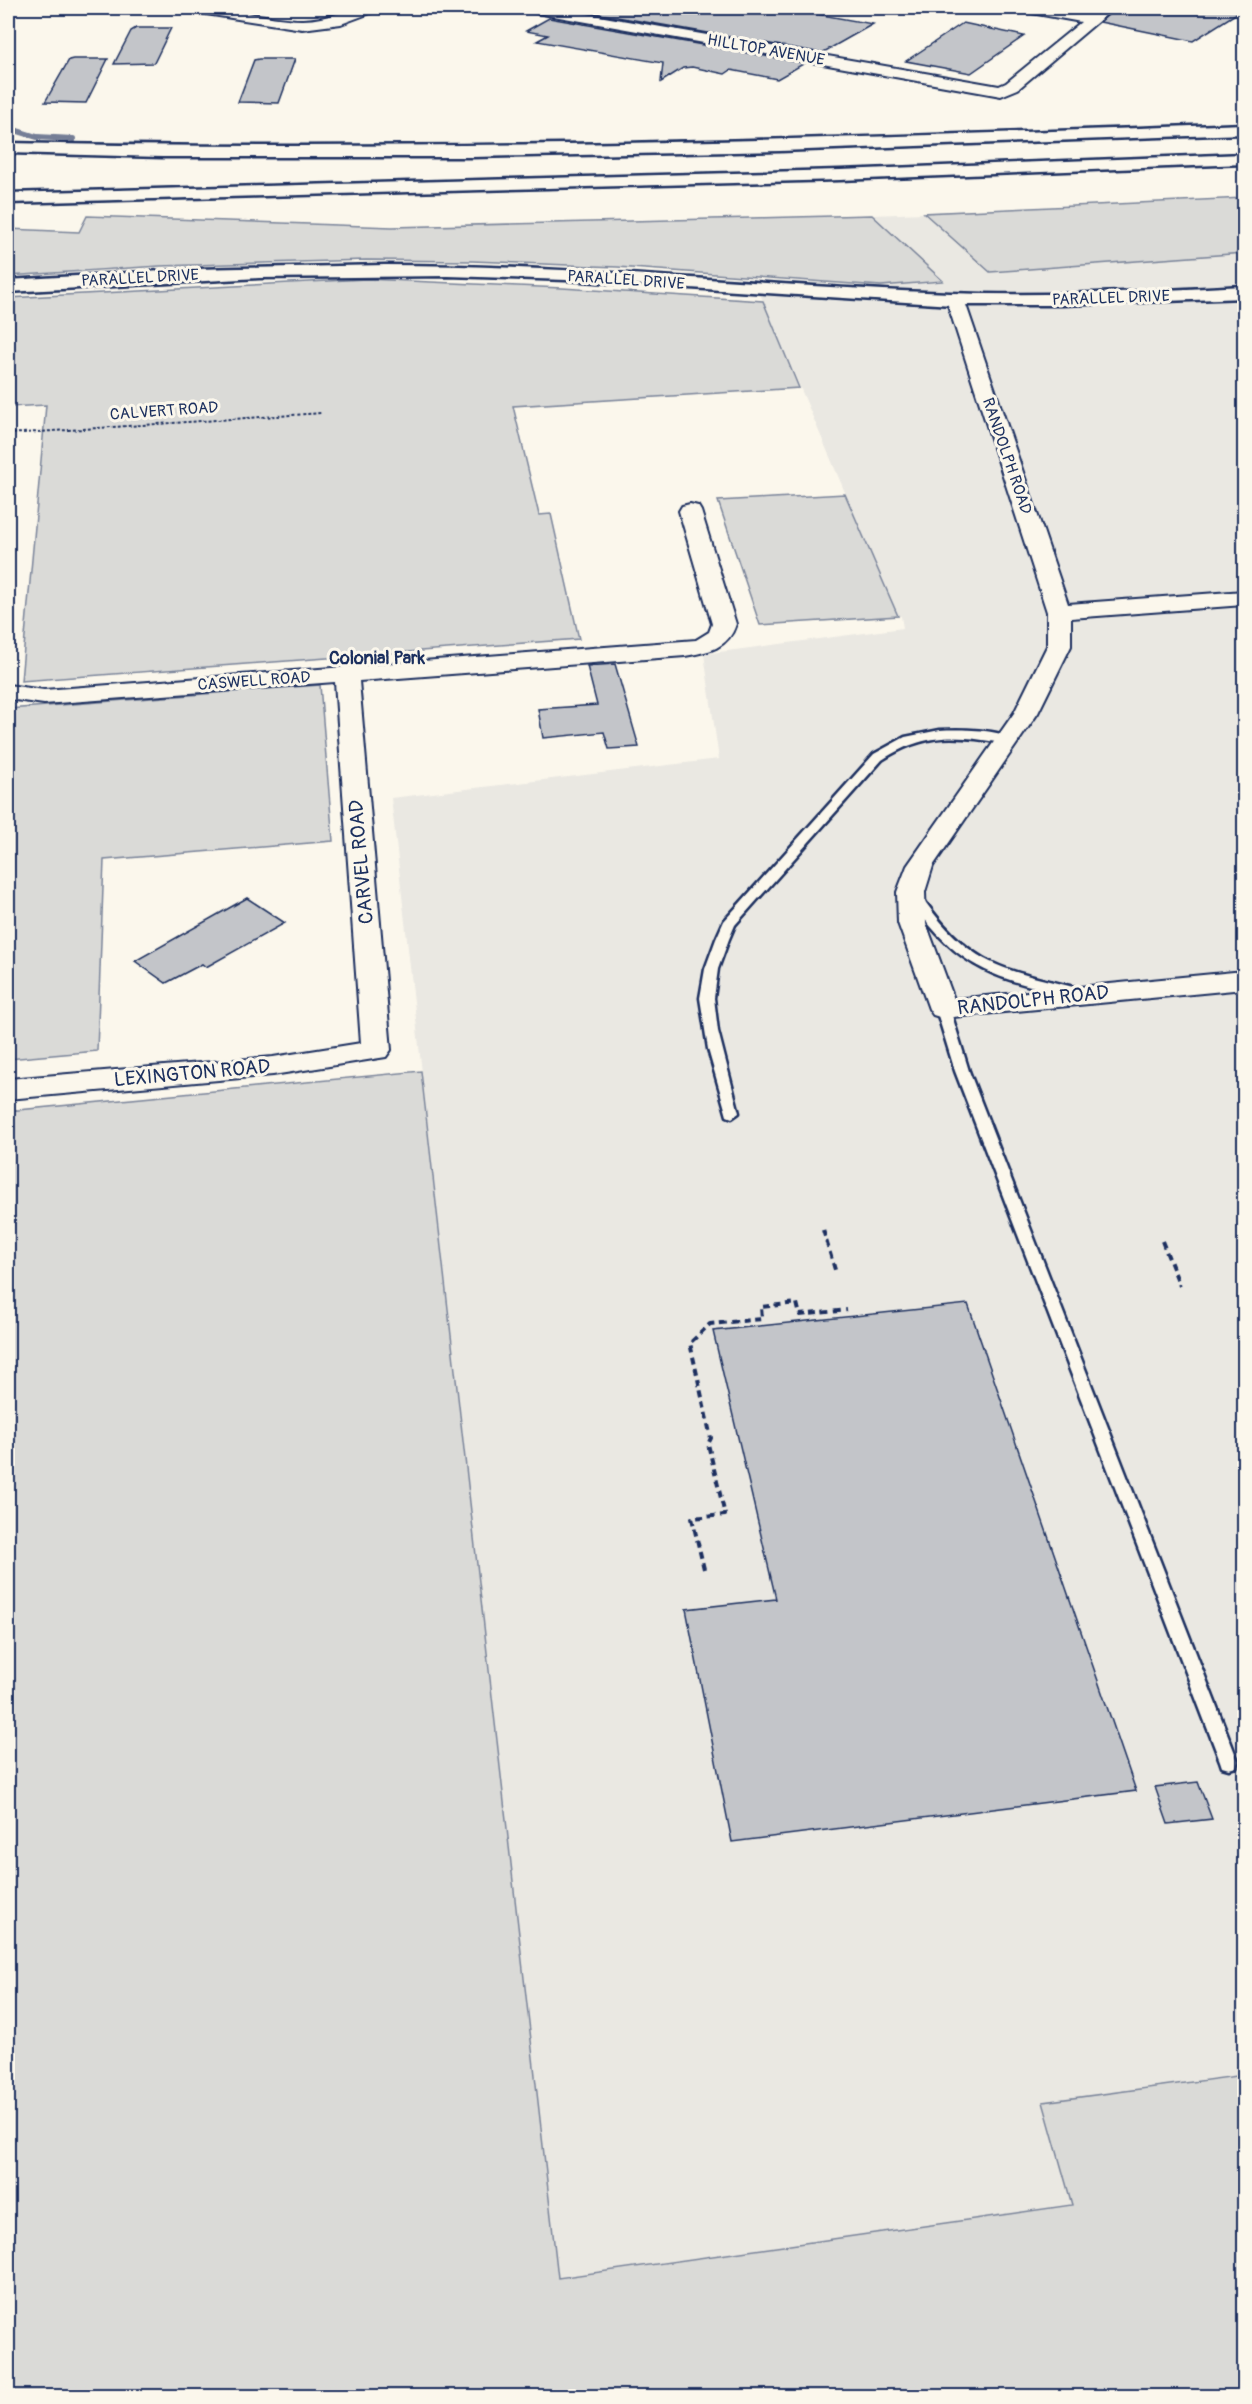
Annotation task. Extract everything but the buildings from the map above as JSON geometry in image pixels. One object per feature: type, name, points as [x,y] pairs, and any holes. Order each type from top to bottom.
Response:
[{"type":"main road","points":[[8,148],[285,152],[568,151],[816,146],[1245,129]]},
{"type":"main road","points":[[8,198],[111,197],[840,175],[1245,159]]},
{"type":"main road","points":[[42,179],[555,182]]},
{"type":"main road","name":"PARALLEL DRIVE","points":[[8,286],[200,274],[398,270],[515,273],[955,299],[1053,300],[1245,292]]},
{"type":"street","points":[[193,8],[302,25],[341,20],[371,8]]},
{"type":"street","name":"HILLTOP AVENUE","points":[[531,8],[1001,91],[1012,86],[1091,19]]},
{"type":"street","points":[[1026,8],[1091,19],[1107,8]]},
{"type":"street","name":"RANDOLPH ROAD","points":[[955,299],[1059,612],[1059,646],[1046,676],[1008,740],[920,866],[911,892],[912,923],[943,1009],[1245,980]]},
{"type":"street","name":"CASWELL ROAD","points":[[8,692],[44,697],[685,649],[715,642],[723,634],[724,624],[690,511]]},
{"type":"street","points":[[1059,612],[1245,598]]},
{"type":"street","name":"CARVEL ROAD","points":[[346,674],[376,1050]]},
{"type":"street","name":"LEXINGTON ROAD","points":[[8,1089],[273,1066],[376,1050]]},
{"type":"lane","points":[[732,1113],[709,1018],[707,988],[716,953],[729,924],[878,757],[896,744],[918,736],[944,732],[1008,740]]},
{"type":"lane","points":[[911,892],[939,934],[984,966],[1019,980],[1088,994]]},
{"type":"lane","points":[[943,1009],[966,1082],[1229,1761]]},
{"type":"path","name":"CALVERT ROAD","points":[[8,434],[322,413]]},
{"type":"path","points":[[823,1230],[836,1273]]},
{"type":"path","points":[[1162,1241],[1180,1286]]},
{"type":"path","points":[[704,1569],[692,1518],[725,1515],[708,1444],[711,1438],[690,1343],[710,1324],[762,1319],[761,1306],[796,1303],[800,1314],[847,1310]]},
{"type":"shaded area","points":[[1244,198],[1244,253],[990,272],[924,213]]},
{"type":"shaded area","points":[[924,213],[990,272],[1244,253],[1244,2075],[1043,2102],[1072,2205],[558,2278],[391,798],[719,759],[704,654],[903,628],[901,616],[898,616],[761,296],[942,281],[872,215]]},
{"type":"shaded area","points":[[872,215],[943,281],[881,286],[617,267],[472,261],[366,260],[160,266],[8,276],[8,229],[79,232],[87,216],[392,227]]},
{"type":"shaded area","points":[[366,279],[562,288],[763,301],[799,388],[513,406],[539,515],[551,514],[579,639],[21,681],[46,405],[8,407],[8,298]]},
{"type":"shaded area","points":[[845,494],[898,616],[760,625],[718,501]]},
{"type":"shaded area","points":[[320,685],[333,841],[104,860],[97,1051],[8,1059],[8,709]]},
{"type":"shaded area","points":[[421,1071],[558,2278],[1072,2205],[1043,2102],[1244,2075],[1244,2396],[8,2396],[8,1111]]},
{"type":"waterway","points":[[8,128],[37,137],[73,139]]},
{"type":"district","name":"Colonial Park","points":[[377,658]]}]
